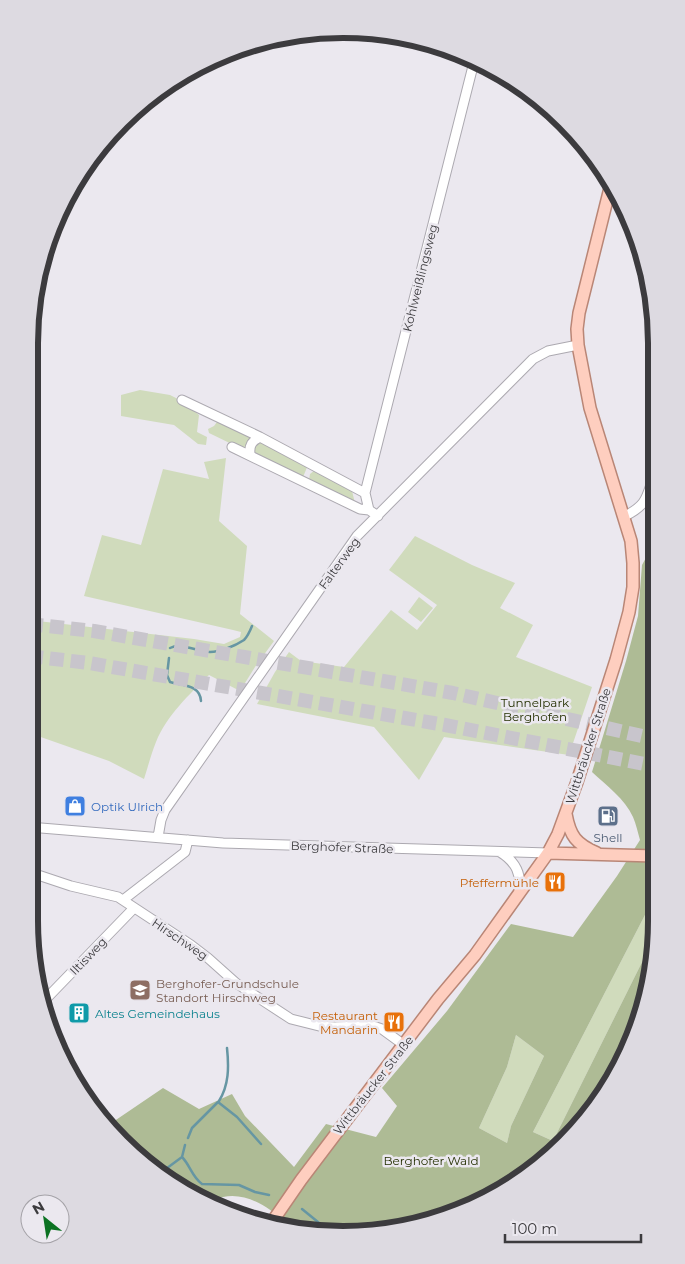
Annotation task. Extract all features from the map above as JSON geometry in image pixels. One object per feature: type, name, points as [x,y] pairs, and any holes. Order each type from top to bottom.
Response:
[{"type":"main road","name":"Wittbräucker Straße","points":[[275,1219],[301,1180],[475,954],[548,854],[566,814],[590,743],[629,612],[633,587],[631,541],[625,516],[598,439],[590,408],[578,345],[577,329],[579,312],[609,193]]},
{"type":"main road","points":[[566,814],[572,835],[581,844],[600,854]]},
{"type":"main road","name":"Berghofer Straße","points":[[548,854],[648,856]]},
{"type":"street","name":"Kohlweißlingsweg","points":[[365,493],[473,67]]},
{"type":"street","name":"Falterweg","points":[[158,837],[165,810],[358,536],[534,358],[548,351],[578,345]]},
{"type":"street","points":[[182,400],[260,437],[365,493],[369,510]]},
{"type":"street","points":[[250,454],[249,448],[253,441],[260,437]]},
{"type":"street","points":[[232,446],[360,509],[369,510],[378,516]]},
{"type":"street","points":[[305,482],[313,466]]},
{"type":"street","points":[[625,516],[644,504],[648,493]]},
{"type":"street","name":"Berghofer Straße","points":[[38,828],[252,844],[548,854]]},
{"type":"street","points":[[123,900],[185,852],[188,840]]},
{"type":"street","points":[[500,852],[515,863],[517,867],[521,882],[518,895]]},
{"type":"street","name":"Hirschweg","points":[[38,875],[71,886],[118,897],[202,954],[236,983],[291,1019],[335,1028],[370,1025],[382,1029],[404,1045]]},
{"type":"street","name":"Iltisweg","points":[[47,997],[134,908]]},
{"type":"green space","points":[[140,390],[170,395],[182,401],[199,415],[197,432],[207,437],[206,445],[198,444],[174,425],[121,416],[121,395]]},
{"type":"green space","points":[[217,422],[251,437],[247,448],[244,450],[209,433],[208,429]]},
{"type":"green space","points":[[262,442],[308,465],[303,477],[254,454],[252,449],[256,443]]},
{"type":"green space","points":[[226,458],[219,521],[247,546],[240,614],[274,641],[240,691],[209,675],[186,698],[172,714],[161,732],[144,779],[109,761],[38,736],[38,621],[224,644],[240,637],[241,632],[84,596],[102,535],[141,545],[163,469],[209,479],[204,462]]},
{"type":"green space","points":[[315,470],[346,486],[352,491],[355,503],[309,480],[310,474]]},
{"type":"green space","name":"Tunnelpark Berghofen","points":[[415,536],[472,565],[515,583],[500,608],[533,625],[516,657],[592,687],[569,755],[444,737],[419,780],[374,727],[257,704],[289,652],[301,661],[344,667],[391,610],[417,630],[437,605],[389,570]]},
{"type":"green space","name":"Berghofer Wald","points":[[648,554],[648,914],[646,913],[533,1132],[553,1141],[646,955],[645,961],[642,981],[631,1020],[616,1056],[596,1091],[572,1123],[544,1151],[512,1175],[477,1195],[421,1216],[402,1221],[362,1226],[323,1226],[284,1221],[264,1206],[249,1199],[232,1196],[218,1199],[190,1186],[141,1151],[112,1122],[163,1088],[199,1109],[232,1094],[245,1116],[294,1167],[326,1124],[376,1137],[397,1106],[382,1088],[447,1011],[511,924],[573,937],[617,876],[640,840],[630,810],[592,772],[638,616],[642,565]],"holes":[[[516,1035],[544,1056],[511,1126],[507,1143],[479,1128],[507,1067]]]},
{"type":"green space","points":[[419,597],[433,608],[421,622],[408,612]]},
{"type":"green space","points":[[646,913],[648,914],[648,922],[646,955],[553,1141],[533,1132]]},
{"type":"green space","points":[[516,1035],[544,1056],[511,1126],[507,1143],[479,1128],[507,1067]]},
{"type":"waterway","points":[[170,648],[179,646],[205,652],[223,650],[244,640],[252,626]]},
{"type":"waterway","points":[[169,658],[167,675],[170,682],[194,689],[198,692],[201,701]]},
{"type":"waterway","points":[[219,1101],[225,1089],[227,1076],[227,1048]]},
{"type":"waterway","points":[[188,1138],[192,1128],[218,1102],[237,1117],[261,1144]]},
{"type":"waterway","points":[[182,1157],[185,1145]]},
{"type":"waterway","points":[[165,1169],[182,1157],[202,1184],[239,1185],[255,1192],[269,1195]]},
{"type":"waterway","points":[[302,1209],[323,1226]]},
{"type":"tunnel","points":[[38,625],[94,631],[453,693],[648,737]]},
{"type":"tunnel","points":[[38,657],[89,663],[445,725],[648,765]]},
{"type":"place","name":"Optik Ulrich","points":[[75,806]]},
{"type":"place","name":"Shell","points":[[608,816]]},
{"type":"place","name":"Pfeffermühle","points":[[555,882]]},
{"type":"place","name":"Berghofer-Grundschule Standort Hirschweg","points":[[140,990]]},
{"type":"place","name":"Altes Gemeindehaus","points":[[79,1013]]},
{"type":"place","name":"Restaurant Mandarin","points":[[394,1022]]}]
